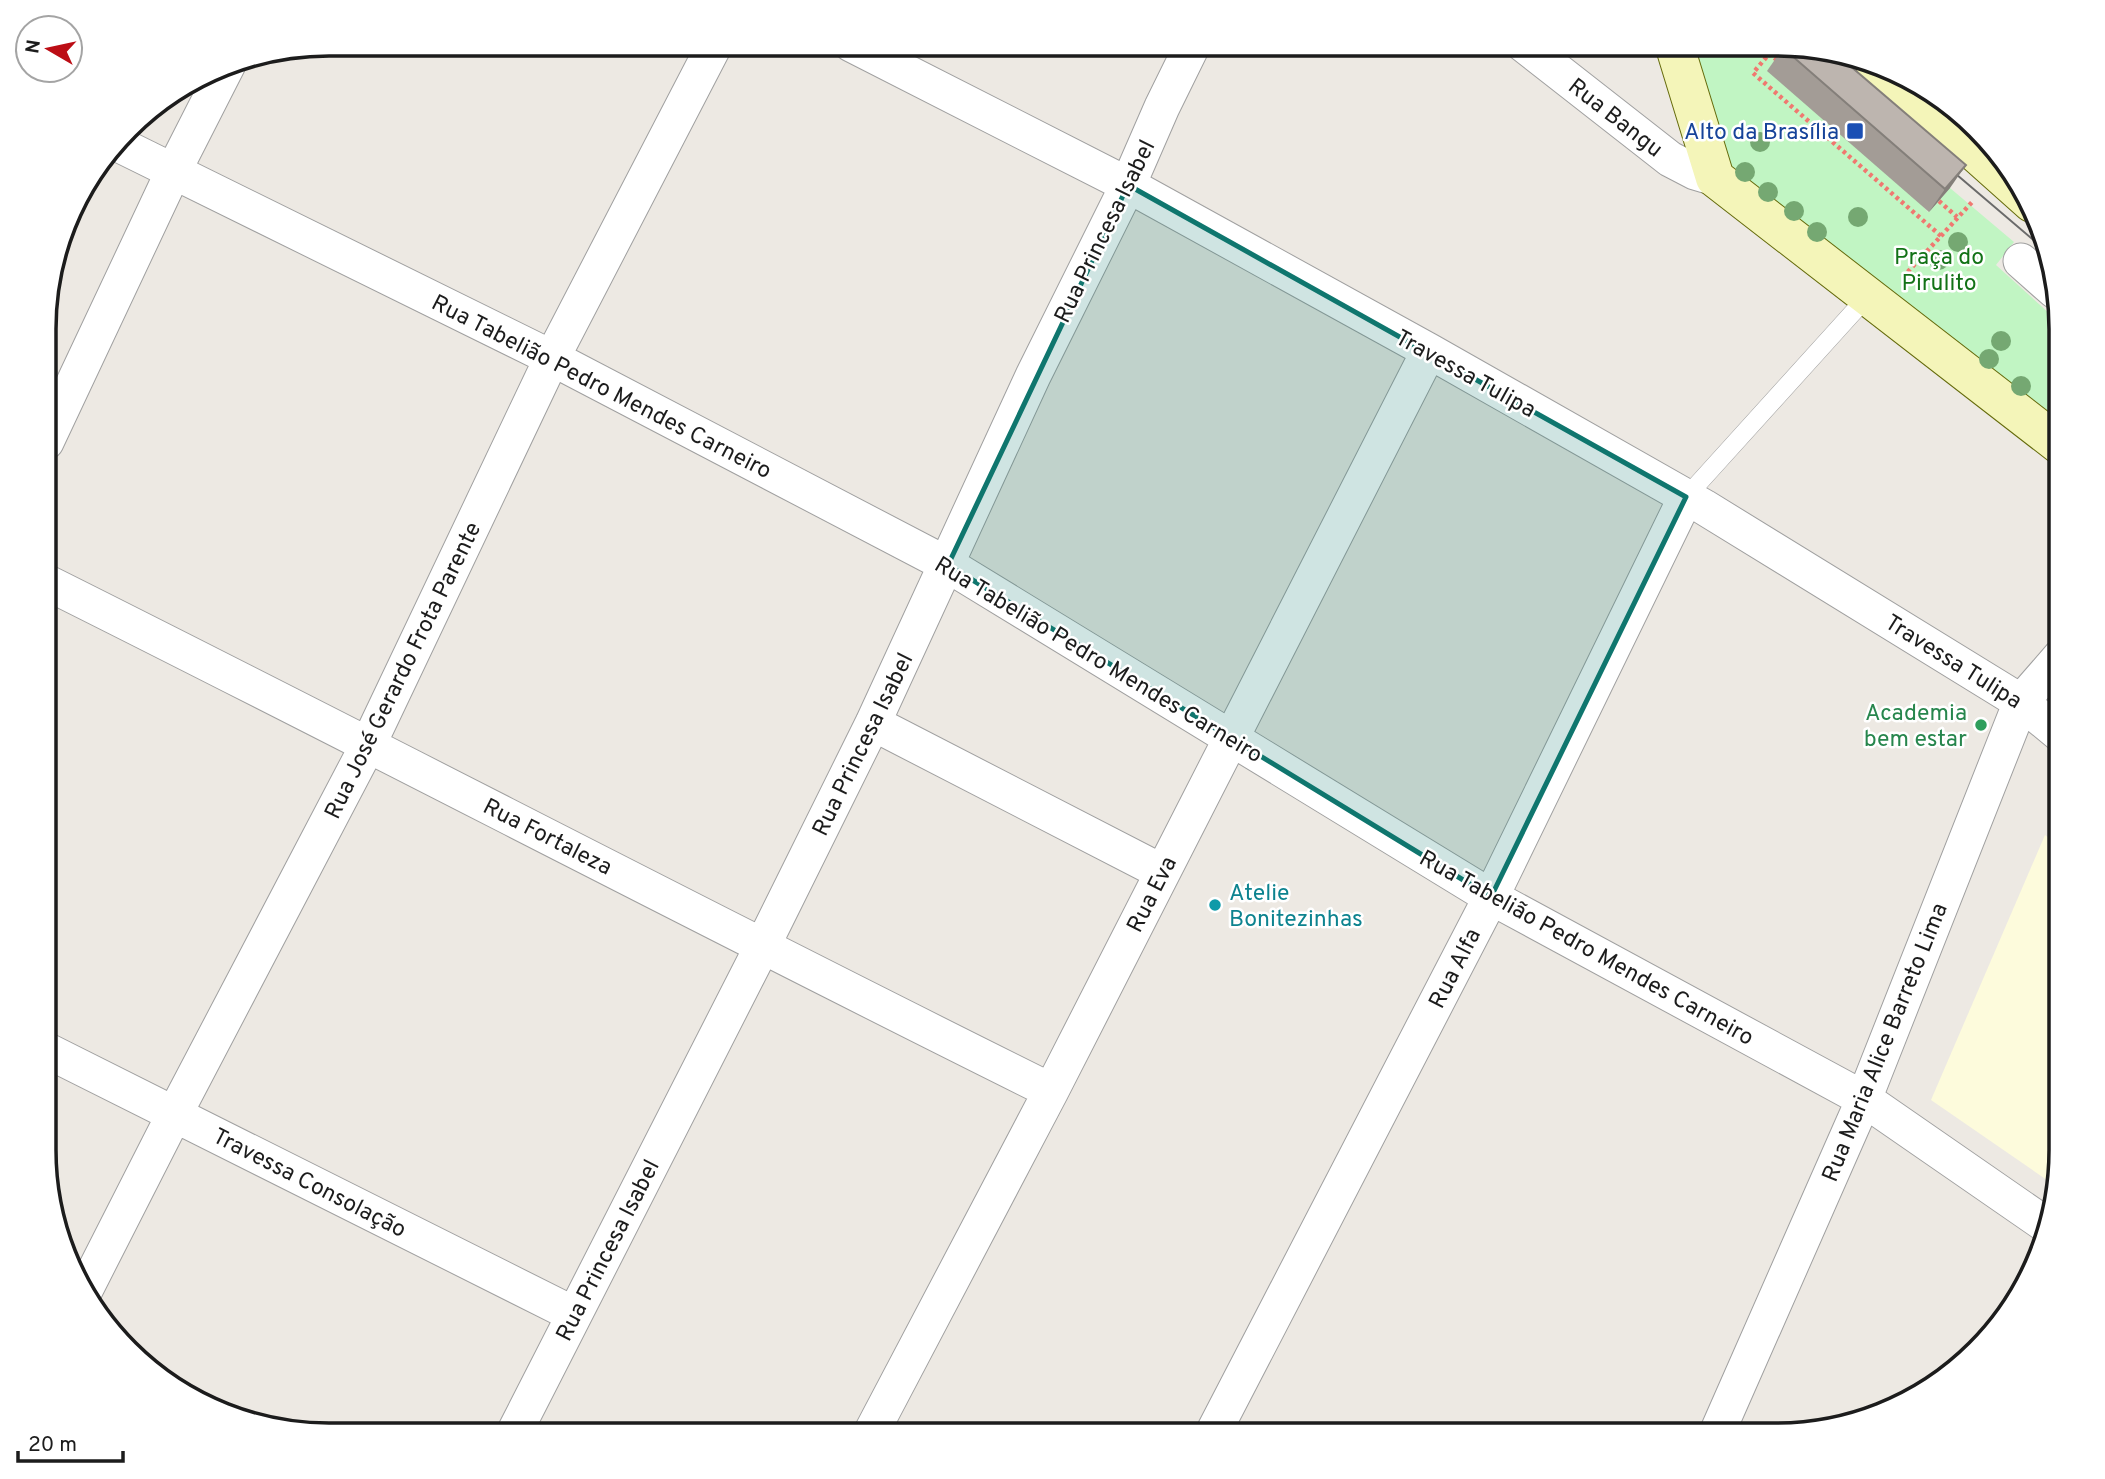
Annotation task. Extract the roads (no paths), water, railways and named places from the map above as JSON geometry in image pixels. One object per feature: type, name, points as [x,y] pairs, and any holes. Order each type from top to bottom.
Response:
[{"type":"main road","points":[[1678,56],[1716,178],[2049,437]]},
{"type":"main road","points":[[1902,87],[2002,177]]},
{"type":"street","name":"Rua José Gerardo Frota Parente","points":[[90,1281],[369,743],[552,358],[709,56]]},
{"type":"street","name":"Travessa Tulipa","points":[[875,56],[1128,185],[1686,497],[2021,702],[2049,725]]},
{"type":"street","name":"Rua Princesa Isabel","points":[[519,1423],[873,723],[1033,376],[1128,185],[1187,56]]},
{"type":"street","name":"Rua Bangu","points":[[1549,56],[1670,159],[1695,172],[1716,178]]},
{"type":"street","points":[[56,421],[174,170],[220,79]]},
{"type":"street","name":"Rua Tabelião Pedro Mendes Carneiro","points":[[125,147],[552,358],[948,565],[1491,897],[1864,1099],[2040,1221]]},
{"type":"street","points":[[2021,261],[2045,281]]},
{"type":"street","name":"Rua Eva","points":[[876,1423],[1051,1091],[1429,352]]},
{"type":"street","name":"Rua Alfa","points":[[1218,1423],[1491,897],[1686,497]]},
{"type":"street","name":"Rua Fortaleza","points":[[56,587],[369,743],[762,947],[1051,1091]]},
{"type":"street","name":"Rua Maria Alice Barreto Lima","points":[[1721,1423],[1864,1099],[2021,702],[2049,670]]},
{"type":"street","points":[[873,723],[1162,873]]},
{"type":"street","name":"Travessa Consolação","points":[[56,1055],[573,1314]]},
{"type":"lane","points":[[1686,497],[1872,301]]},
{"type":"tram line","points":[[1943,163],[2033,240]]},
{"type":"place","name":"Alto da Brasília","points":[[1855,131]]},
{"type":"place","name":"Academia bem estar","points":[[1981,725]]},
{"type":"place","name":"Atelie Bonitezinhas","points":[[1215,905]]},
{"type":"park label","name":"Praça do Pirulito","points":[[1939,269]]}]
